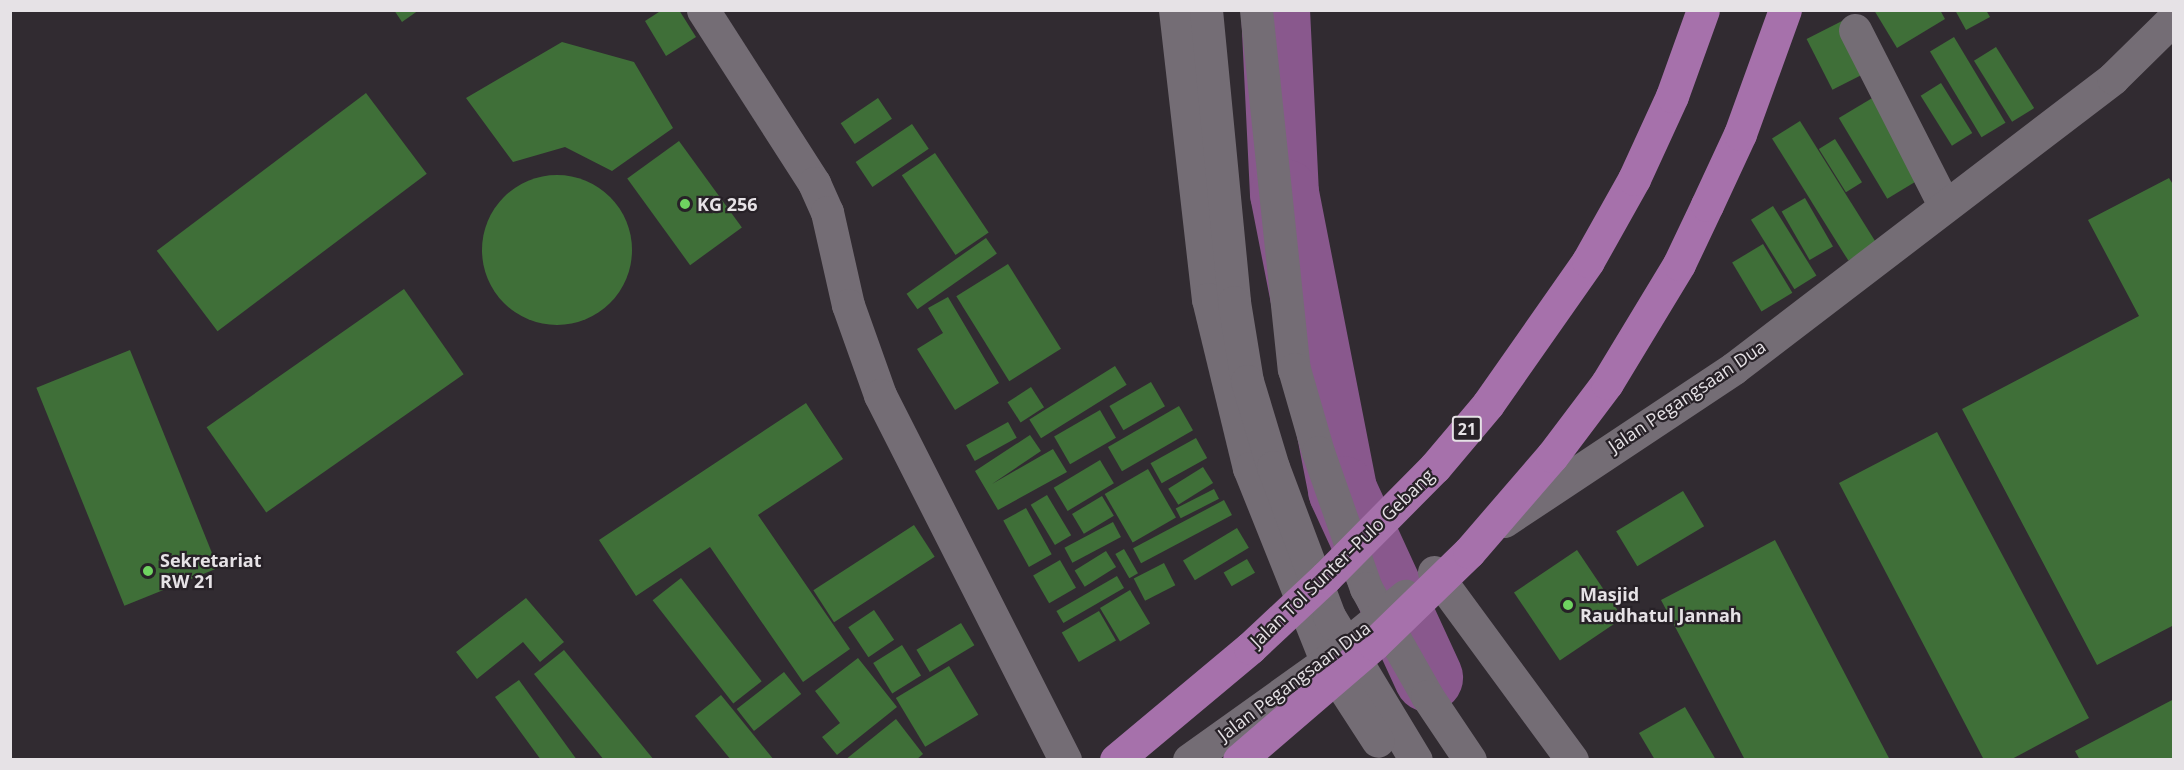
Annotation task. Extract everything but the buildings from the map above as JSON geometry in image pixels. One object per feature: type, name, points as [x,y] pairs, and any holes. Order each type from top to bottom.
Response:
[{"type":"highway","name":"Jalan Tol Sunter–Pulo Gebang","points":[[1116,759],[1250,648],[1326,577],[1435,467],[1488,404],[1582,270],[1634,179],[1672,96],[1703,10]]},
{"type":"highway","points":[[1239,759],[1374,644],[1469,552],[1552,456],[1607,382],[1651,312],[1703,214],[1740,134],[1785,10]]},
{"type":"main road","points":[[703,10],[814,183],[827,212],[848,305],[880,394],[1065,759]]},
{"type":"main road","points":[[1175,10],[1208,299],[1249,468],[1326,661],[1391,759]]},
{"type":"main road","points":[[1206,10],[1234,302],[1247,381],[1273,467],[1329,616],[1416,759]]},
{"type":"main road","points":[[1256,10],[1294,369],[1318,452],[1366,588],[1427,696],[1470,759]]},
{"type":"main road","name":"Jalan Pegangsaan Dua","points":[[1189,759],[1326,661],[1428,577],[1566,477],[1734,368],[1944,205],[2113,78],[2174,18]]},
{"type":"main road","points":[[1855,30],[1944,205]]},
{"type":"main road","points":[[1428,577],[1572,759]]},
{"type":"waterway","points":[[1275,10],[1284,193],[1342,490],[1428,677]]},
{"type":"place","name":"KG 256","points":[[685,204]]},
{"type":"place","name":"Sekretariat RW 21","points":[[148,571]]},
{"type":"place","name":"Masjid Raudhatul Jannah","points":[[1568,605]]}]
